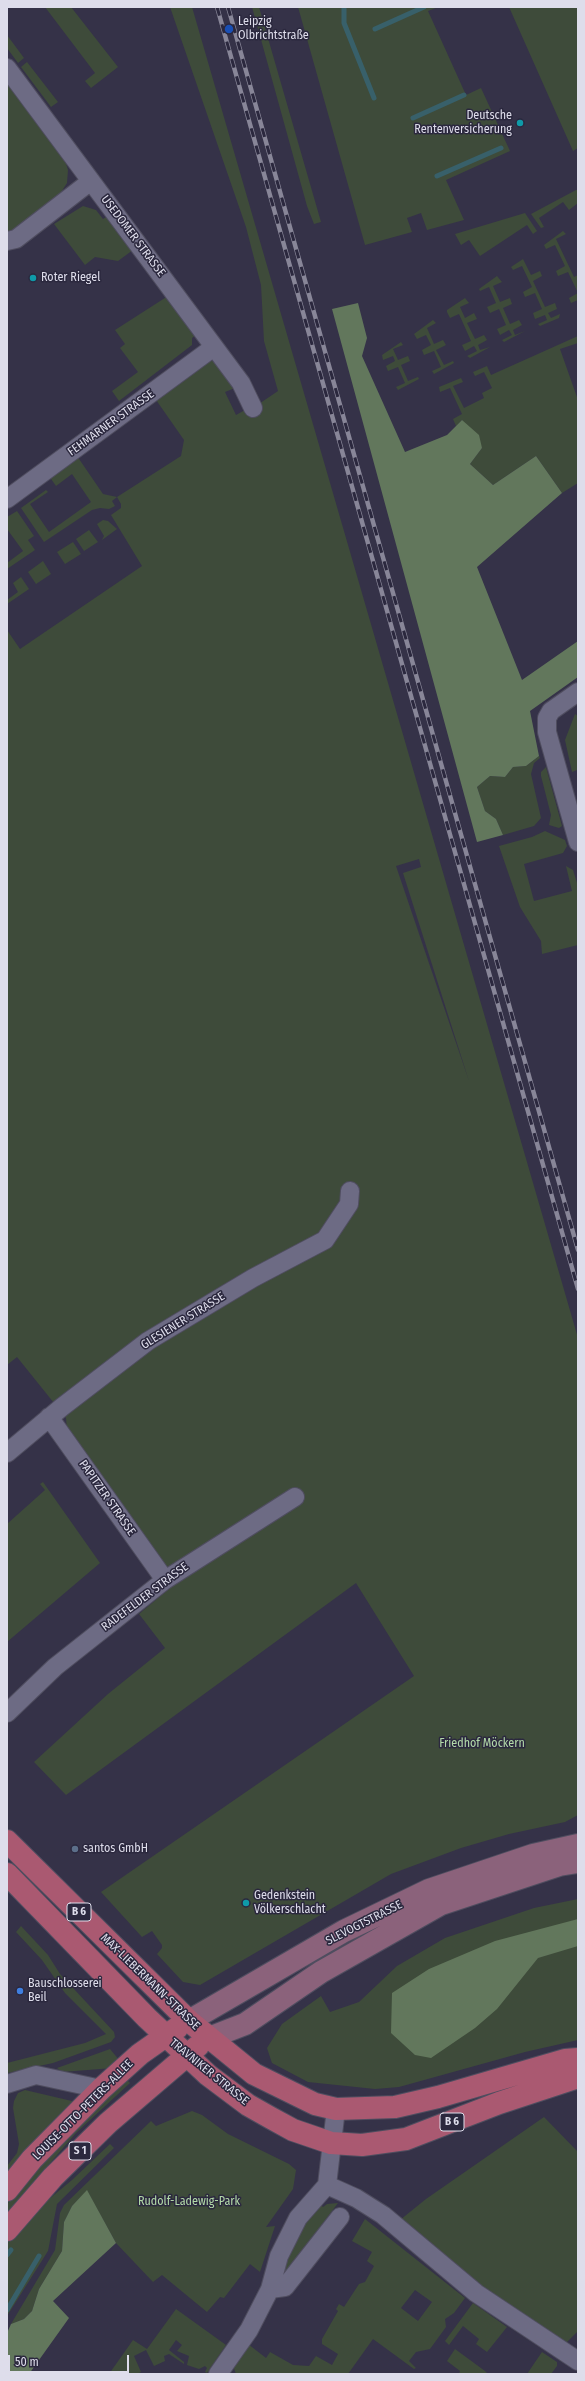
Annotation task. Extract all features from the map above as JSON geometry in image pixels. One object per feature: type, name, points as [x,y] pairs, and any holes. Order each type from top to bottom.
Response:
[{"type":"main road","name":"MAX-LIEBERMANN-STRASSE","points":[[7,1841],[188,2021],[209,2038]]},
{"type":"main road","name":"SLEVOGTSTRASSE","points":[[165,2036],[188,2021],[344,1931],[429,1890],[533,1855],[578,1845]]},
{"type":"main road","name":"SLEVOGTSTRASSE","points":[[186,2055],[209,2038],[245,2024],[321,1972],[441,1904],[559,1865],[578,1862]]},
{"type":"main road","name":"B 6","points":[[7,1874],[165,2036]]},
{"type":"main road","points":[[233,2057],[245,2024]]},
{"type":"main road","name":"TRAVNIKER STRASSE","points":[[165,2036],[248,2105],[293,2130],[331,2144],[362,2145],[406,2139],[498,2103],[574,2079]]},
{"type":"main road","name":"LOUISE-OTTO-PETERS-ALLEE","points":[[7,2190],[32,2159],[101,2089],[140,2054],[165,2036]]},
{"type":"main road","name":"B 6","points":[[209,2038],[254,2074],[293,2095],[315,2104],[336,2109],[395,2107],[438,2097],[565,2060],[578,2059]]},
{"type":"main road","name":"S 1","points":[[7,2230],[17,2215],[64,2166],[108,2123],[186,2055]]},
{"type":"street","name":"USEDOMER STRASSE","points":[[7,68],[241,383],[253,408]]},
{"type":"street","points":[[7,241],[16,239],[91,180]]},
{"type":"street","name":"FEHMARNER STRASSE","points":[[7,499],[214,347]]},
{"type":"street","points":[[578,692],[551,711],[547,718],[547,732],[578,842]]},
{"type":"street","name":"GLESIENER STRASSE","points":[[7,1453],[50,1417],[148,1341],[253,1278],[325,1240],[349,1204],[350,1191]]},
{"type":"street","name":"PAPITZER STRASSE","points":[[50,1417],[165,1580]]},
{"type":"street","name":"RADEFELDER STRASSE","points":[[7,1713],[55,1667],[165,1580],[295,1497]]},
{"type":"street","points":[[7,2084],[36,2075],[101,2089]]},
{"type":"street","points":[[218,2374],[249,2330],[270,2289],[279,2256],[298,2218],[327,2185],[336,2109]]},
{"type":"street","points":[[327,2185],[356,2198],[383,2215],[476,2293],[578,2361]]},
{"type":"street","points":[[270,2289],[285,2287],[340,2217]]},
{"type":"green space","points":[[45,7],[71,7],[118,67],[91,88],[85,81],[95,73]]},
{"type":"green space","name":"Friedhof Möckern","points":[[170,7],[192,7],[578,1338],[578,1815],[565,1822],[509,1834],[461,1848],[391,1874],[200,1985],[183,1982],[157,1954],[162,1948],[162,1945],[152,1931],[142,1937],[101,1892],[414,1676],[356,1583],[66,1795],[34,1762],[108,1694],[165,1648],[139,1614],[170,1588],[150,1552],[67,1430],[66,1418],[17,1357],[7,1365],[7,630],[20,649],[142,566],[111,515],[121,508],[121,504],[117,497],[181,456],[184,440],[154,397],[210,360],[215,362],[235,388],[225,392],[236,415],[245,410],[247,412],[278,391],[264,341],[261,285],[246,227]],"holes":[[[419,859],[421,867],[403,873],[469,1081],[396,866]]]},
{"type":"green space","points":[[252,7],[259,7],[321,222],[314,224],[307,206]]},
{"type":"green space","points":[[298,7],[438,7],[428,11],[466,95],[481,88],[510,151],[446,180],[464,220],[427,230],[421,213],[407,218],[412,232],[365,245]]},
{"type":"green space","points":[[509,7],[578,7],[578,148],[573,151]]},
{"type":"green space","points":[[7,35],[24,58],[18,63],[7,48]]},
{"type":"green space","points":[[27,62],[58,102],[51,107],[21,67]]},
{"type":"green space","points":[[7,77],[63,154],[68,170],[67,183],[58,197],[13,230],[7,232]]},
{"type":"green space","points":[[578,190],[578,203],[569,210],[563,202],[539,218],[544,227],[541,228],[531,214]]},
{"type":"green space","points":[[83,206],[96,210],[103,219],[108,216],[133,250],[118,261],[95,257],[85,265],[54,224]]},
{"type":"green space","points":[[525,213],[537,231],[533,234],[527,225],[480,256],[469,240],[461,245],[455,234]]},
{"type":"green space","points":[[563,231],[566,234],[556,239],[574,277],[578,275],[578,293],[568,272],[558,276],[556,271],[565,266],[555,245],[546,249],[544,245]]},
{"type":"green space","points":[[523,259],[531,275],[540,271],[542,276],[533,281],[545,307],[555,303],[557,309],[548,313],[551,318],[560,314],[559,318],[540,326],[538,324],[547,320],[545,315],[535,319],[533,313],[542,309],[535,293],[525,297],[523,292],[532,287],[522,266],[513,270],[511,267]]},
{"type":"green space","points":[[497,276],[502,282],[493,286],[500,302],[510,298],[512,304],[503,308],[510,324],[519,320],[522,325],[513,330],[515,335],[525,331],[504,342],[502,340],[512,335],[509,330],[500,335],[497,329],[506,325],[499,309],[490,313],[487,307],[496,303],[489,287],[480,291],[479,289]]},
{"type":"green space","points":[[578,293],[578,300],[571,303],[569,298]]},
{"type":"green space","points":[[168,296],[196,335],[192,338],[192,345],[119,401],[112,391],[138,372],[120,348],[125,344],[115,330]]},
{"type":"green space","points":[[465,298],[469,303],[460,307],[465,318],[474,313],[477,319],[467,323],[475,339],[484,335],[487,340],[478,345],[480,350],[490,347],[470,358],[467,356],[477,351],[474,346],[465,351],[462,345],[471,341],[459,314],[450,318],[447,312],[447,310]]},
{"type":"green space","points":[[358,303],[367,338],[362,356],[405,452],[447,435],[462,420],[479,435],[482,448],[470,464],[493,485],[536,456],[562,493],[477,567],[522,680],[578,641],[578,677],[530,711],[539,756],[526,766],[513,767],[505,777],[490,776],[477,787],[485,811],[496,819],[503,835],[477,842],[332,309]]},
{"type":"green space","points":[[433,320],[436,323],[427,328],[434,344],[443,340],[446,345],[436,350],[444,365],[453,361],[454,363],[434,374],[432,371],[441,367],[434,351],[424,355],[422,350],[431,345],[426,335],[417,339],[414,334]]},
{"type":"green space","points":[[578,336],[578,343],[560,349],[578,400],[578,483],[562,493],[536,456],[493,485],[470,464],[482,448],[462,420],[456,426],[453,419],[462,414],[450,388],[440,392],[439,387],[461,378],[463,382],[453,386],[464,408],[484,398],[482,393],[492,388],[484,372],[475,376],[473,372],[487,366],[491,375]]},
{"type":"green space","points":[[401,342],[403,345],[393,349],[398,360],[408,356],[410,361],[401,365],[408,381],[418,377],[419,379],[398,390],[396,387],[405,383],[398,367],[388,371],[386,366],[395,361],[393,356],[383,360],[382,355]]},
{"type":"green space","points":[[77,456],[103,494],[117,497],[112,501],[115,506],[109,509],[100,508],[92,510],[44,542],[21,508],[46,490],[48,492],[30,504],[49,532],[91,502],[72,474],[56,486],[49,476]]},
{"type":"green space","points":[[17,511],[34,536],[28,540],[35,550],[7,569],[7,563],[23,551],[7,529],[7,517]]},
{"type":"green space","points":[[103,520],[108,521],[117,529],[102,540],[104,536],[97,524]]},
{"type":"green space","points":[[89,530],[98,542],[84,551],[76,539]]},
{"type":"green space","points":[[73,542],[81,554],[65,564],[57,552]]},
{"type":"green space","points":[[43,561],[51,574],[36,584],[28,572]]},
{"type":"green space","points":[[21,577],[29,589],[7,604],[7,600],[18,592],[13,583]]},
{"type":"green space","points":[[575,714],[578,716],[577,770],[572,772],[565,740]]},
{"type":"green space","points":[[539,756],[540,758],[534,763],[531,774],[541,818],[534,826],[503,835],[496,819],[485,811],[477,787],[490,776],[505,777],[513,767],[526,766]]},
{"type":"green space","points":[[546,767],[562,826],[559,828],[549,825],[551,815],[541,776],[541,772]]},
{"type":"green space","points":[[545,831],[565,840],[567,846],[563,853],[524,864],[534,901],[572,891],[566,866],[573,870],[578,886],[578,945],[542,954],[541,941],[520,907],[499,846],[532,837]]},
{"type":"green space","points":[[43,1482],[100,1563],[7,1642],[7,1524],[45,1490],[40,1484]]},
{"type":"green space","points":[[578,1899],[578,2040],[525,2052],[399,2087],[375,2089],[308,2082],[272,2063],[267,2048],[282,2024],[321,1996],[330,2012],[359,2002],[397,1966],[445,1938],[534,1908]]},
{"type":"green space","points":[[578,1919],[578,1946],[538,1958],[497,2009],[475,2028],[431,2058],[415,2055],[391,2033],[392,1993],[429,1969],[495,1941]]},
{"type":"green space","points":[[21,1926],[48,1955],[60,1974],[114,2032],[115,2037],[111,2042],[53,2063],[7,2073],[7,2063],[85,2043],[106,2034],[65,1993],[42,1960],[16,1932]]},
{"type":"green space","points":[[110,2049],[120,2061],[113,2068],[62,2072],[57,2068]]},
{"type":"green space","points":[[126,2079],[130,2083],[76,2133],[7,2213],[7,2204],[38,2164]]},
{"type":"green space","points":[[25,2090],[76,2102],[7,2177],[7,2166],[17,2153],[19,2144],[13,2108],[14,2101],[18,2093]]},
{"type":"green space","name":"Rudolf-Ladewig-Park","points":[[192,2111],[202,2115],[228,2134],[289,2164],[296,2170],[293,2189],[266,2227],[275,2226],[260,2272],[250,2264],[224,2298],[220,2297],[207,2312],[162,2275],[153,2282],[116,2243],[87,2191],[72,2206],[64,2222],[62,2251],[39,2289],[32,2311],[24,2319],[11,2324],[55,2250],[60,2213],[64,2205],[151,2121],[156,2126]]},
{"type":"green space","points":[[544,2117],[578,2152],[578,2331],[563,2346],[505,2305],[400,2220],[426,2199]]},
{"type":"green space","points":[[110,2144],[114,2148],[57,2204],[48,2251],[7,2316],[7,2243],[37,2209],[72,2180]]},
{"type":"green space","points":[[87,2190],[116,2243],[53,2301],[69,2318],[29,2374],[7,2374],[7,2333],[11,2324],[24,2319],[32,2311],[39,2289],[62,2251],[64,2222],[72,2206]]},
{"type":"green space","points":[[318,2203],[323,2207],[327,2204],[338,2203],[280,2280],[283,2259]]},
{"type":"green space","points":[[365,2219],[465,2298],[454,2313],[445,2319],[446,2327],[430,2349],[416,2352],[409,2361],[416,2368],[414,2369],[373,2339],[348,2374],[236,2374],[233,2366],[248,2344],[266,2358],[270,2352],[293,2365],[309,2366],[316,2356],[332,2365],[338,2354],[322,2344],[322,2339],[338,2311],[336,2309],[339,2304],[344,2307],[359,2284],[365,2282],[374,2266],[367,2261],[372,2252],[352,2241]],"holes":[[[415,2290],[432,2302],[418,2321],[401,2308]]]},
{"type":"green space","points":[[473,2303],[507,2327],[487,2352],[476,2344],[479,2339],[463,2326],[449,2345],[445,2341]]},
{"type":"green space","points":[[176,2309],[226,2345],[207,2373],[205,2372],[207,2368],[205,2366],[199,2369],[187,2365],[189,2356],[177,2351],[182,2345],[176,2340],[169,2350],[184,2362],[184,2364],[169,2354],[164,2356],[165,2361],[154,2366],[146,2350],[134,2356],[141,2372],[137,2374],[109,2374],[133,2340],[147,2349]]},
{"type":"green space","points":[[455,2349],[487,2373],[459,2374],[460,2371],[447,2361]]},
{"type":"green space","points":[[542,2352],[557,2362],[557,2366],[551,2374],[527,2374]]},
{"type":"waterway","points":[[344,7],[344,23],[374,98]]},
{"type":"waterway","points":[[375,29],[424,7]]},
{"type":"waterway","points":[[413,118],[464,95]]},
{"type":"waterway","points":[[437,176],[501,148]]},
{"type":"waterway","points":[[7,2255],[11,2250]]},
{"type":"waterway","points":[[7,2310],[39,2256]]},
{"type":"railway","points":[[217,7],[578,1289]]},
{"type":"railway","points":[[228,7],[578,1250]]},
{"type":"place","name":"Leipzig Olbrichtstraße","points":[[229,29]]},
{"type":"place","name":"Deutsche Rentenversicherung","points":[[520,123]]},
{"type":"place","name":"Roter Riegel","points":[[33,278]]},
{"type":"place","name":"santos GmbH","points":[[75,1849]]},
{"type":"place","name":"Gedenkstein Völkerschlacht","points":[[246,1903]]},
{"type":"place","name":"Bauschlosserei Beil","points":[[20,1991]]}]
